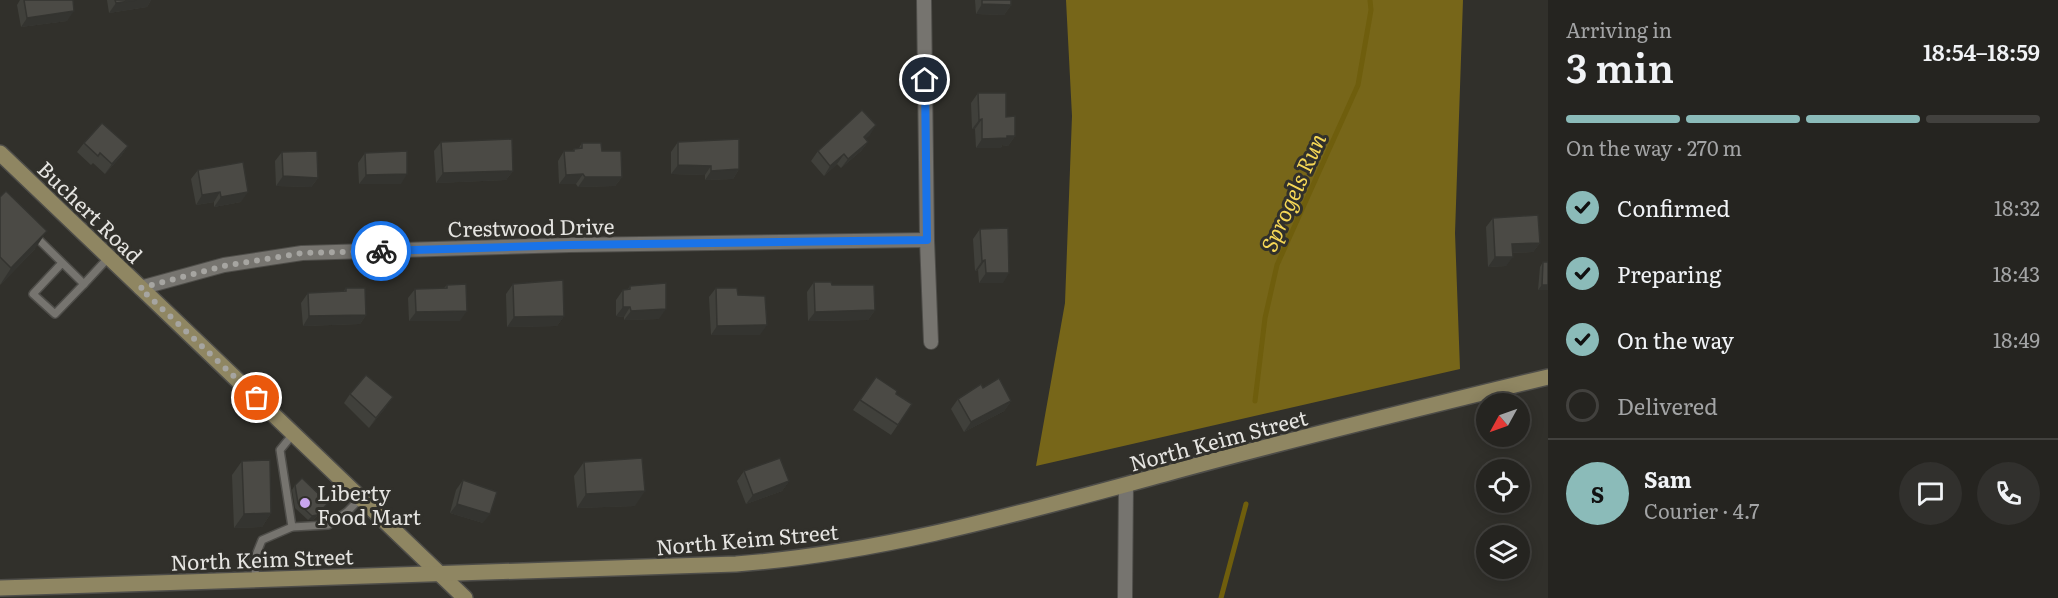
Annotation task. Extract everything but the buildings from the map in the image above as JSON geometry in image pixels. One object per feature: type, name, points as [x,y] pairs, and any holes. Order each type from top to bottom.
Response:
[{"type":"street","points":[[924,0],[927,240],[931,342]]},
{"type":"street","name":"Buchert Road","points":[[0,153],[465,598]]},
{"type":"street","name":"Crestwood Drive","points":[[140,288],[224,266],[302,253],[570,245],[927,240]]},
{"type":"street","name":"North Keim Street","points":[[0,588],[736,564],[807,557],[911,540],[1548,377]]},
{"type":"street","points":[[1125,598],[1126,485]]},
{"type":"lane","points":[[31,233],[84,284]]},
{"type":"lane","points":[[62,263],[33,294],[56,314],[109,257]]},
{"type":"lane","points":[[292,527],[280,450],[293,433]]},
{"type":"lane","points":[[255,579],[254,560],[262,540],[292,527],[328,525],[362,498]]},
{"type":"shaded area","points":[[1066,0],[1463,0],[1455,233],[1460,369],[1036,466],[1065,303],[1072,116]]},
{"type":"waterway","name":"Sprogels Run","points":[[1255,401],[1265,318],[1277,265],[1358,85],[1371,10],[1370,0]]},
{"type":"waterway","name":"Sprogels Run","points":[[1221,598],[1246,504]]},
{"type":"way so far","points":[[257,398],[140,288],[224,266],[302,253],[381,251]]},
{"type":"place","name":"Liberty Food Mart","points":[[305,503]]},
{"type":"route","points":[[381,251],[570,245],[927,240],[925,80]]}]
